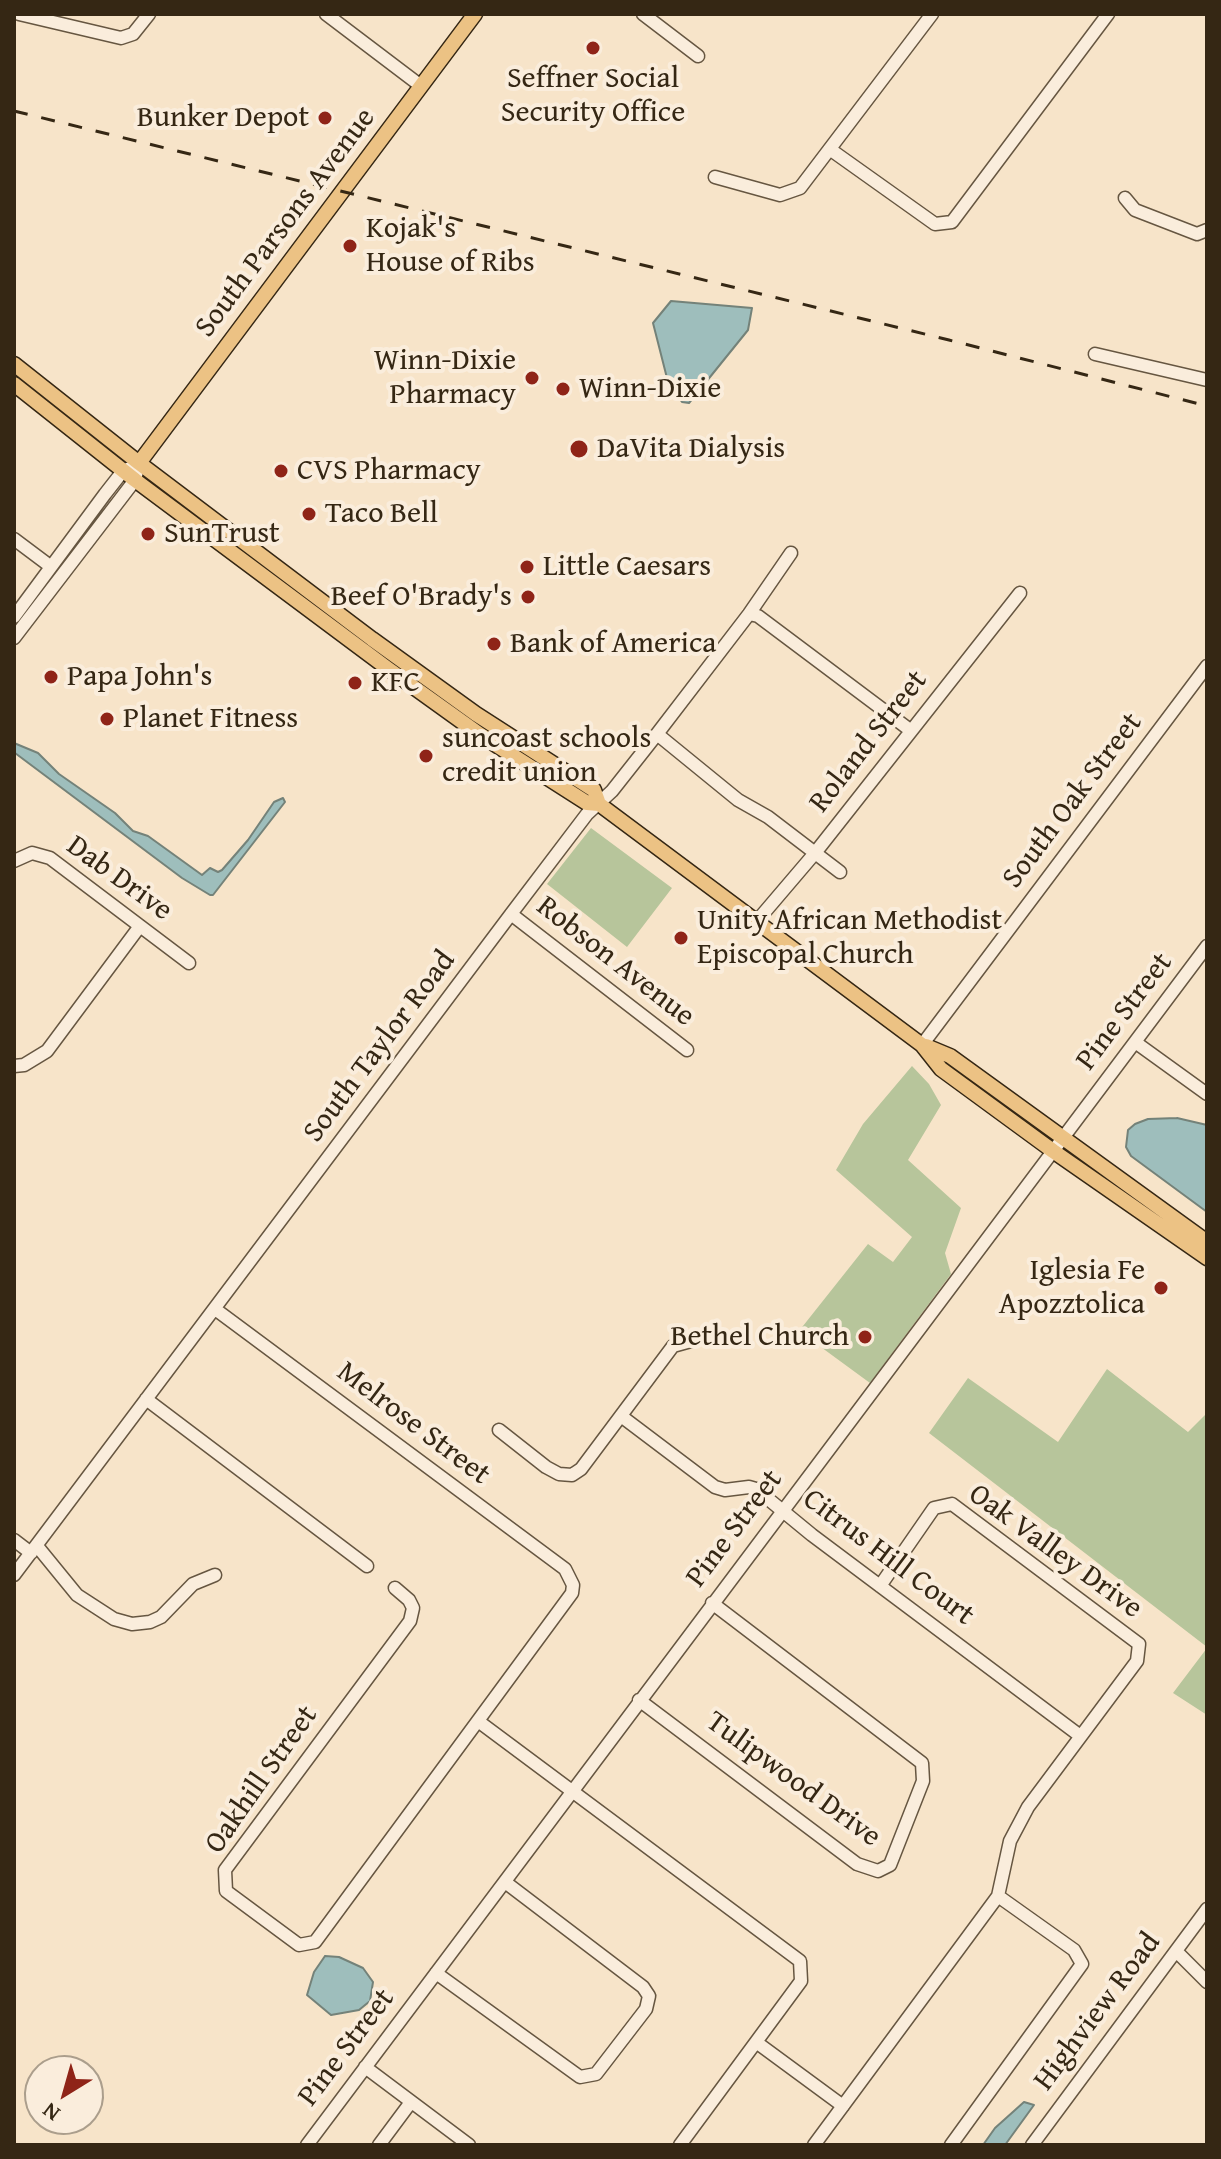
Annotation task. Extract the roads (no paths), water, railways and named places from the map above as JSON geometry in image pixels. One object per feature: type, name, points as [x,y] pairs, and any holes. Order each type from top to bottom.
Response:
[{"type":"main road","name":"South Parsons Avenue","points":[[139,463],[475,14]]},
{"type":"main road","points":[[14,364],[139,463],[397,657],[476,714],[594,790],[599,804]]},
{"type":"main road","points":[[14,384],[129,476],[479,734],[587,803],[599,804],[922,1045],[950,1056],[1057,1145],[1207,1258]]},
{"type":"main road","points":[[1057,1145],[1207,1242]]},
{"type":"street","points":[[19,14],[121,38],[133,34],[149,14]]},
{"type":"street","points":[[326,14],[421,86]]},
{"type":"street","points":[[643,14],[698,56]]},
{"type":"street","points":[[715,177],[780,195],[800,188],[932,14]]},
{"type":"street","points":[[831,150],[935,224],[952,222],[1108,14]]},
{"type":"street","points":[[1125,198],[1135,210],[1160,220],[1197,234],[1207,230]]},
{"type":"street","points":[[1095,354],[1207,380]]},
{"type":"street","name":"South Parsons Avenue","points":[[14,638],[139,463]]},
{"type":"street","name":"South Parsons Avenue","points":[[14,617],[50,566],[129,476]]},
{"type":"street","points":[[14,539],[50,566]]},
{"type":"street","name":"South Taylor Road","points":[[14,1575],[587,814],[612,791],[657,734],[749,614],[791,553]]},
{"type":"street","name":"Roland Street","points":[[757,921],[815,853],[1020,593]]},
{"type":"street","points":[[749,614],[758,616],[910,730]]},
{"type":"street","name":"South Oak Street","points":[[922,1045],[1207,666]]},
{"type":"street","points":[[657,734],[745,806],[768,817],[840,872]]},
{"type":"street","name":"Dab Drive","points":[[14,861],[32,853],[50,858],[189,963]]},
{"type":"street","name":"Robson Avenue","points":[[511,914],[687,1050]]},
{"type":"street","points":[[14,1066],[24,1065],[47,1051],[140,926]]},
{"type":"street","name":"Pine Street","points":[[307,2145],[1207,946]]},
{"type":"street","points":[[1135,1042],[1207,1094]]},
{"type":"street","name":"Melrose Street","points":[[215,1309],[565,1569],[573,1585]]},
{"type":"street","points":[[499,1430],[546,1467],[559,1474],[572,1475],[581,1469],[673,1346],[691,1341]]},
{"type":"street","points":[[146,1399],[367,1566]]},
{"type":"street","name":"Citrus Hill Court","points":[[621,1416],[715,1487],[725,1490],[756,1489],[1079,1735]]},
{"type":"street","name":"Oak Valley Drive","points":[[814,2145],[998,1896],[1010,1841],[1028,1807],[1137,1661],[1139,1644],[952,1504],[934,1508],[880,1586]]},
{"type":"street","points":[[14,1540],[34,1549],[77,1595],[114,1619],[132,1624],[161,1617],[193,1584],[215,1575]]},
{"type":"street","name":"Oakhill Street","points":[[395,1588],[413,1608],[410,1621],[225,1870],[226,1891],[299,1945],[315,1942],[572,1593],[573,1585]]},
{"type":"street","name":"Tulipwood Drive","points":[[639,1700],[857,1864],[878,1871],[890,1865],[923,1781],[922,1763],[712,1603]]},
{"type":"street","points":[[478,1721],[800,1961],[801,1981],[680,2145]]},
{"type":"street","points":[[436,1973],[580,2077],[596,2074],[638,2020],[646,2009],[649,1996],[643,1987],[505,1882]]},
{"type":"street","points":[[951,2145],[1082,1964],[1074,1950],[998,1896]]},
{"type":"street","name":"Highview Road","points":[[1032,2145],[1207,1909]]},
{"type":"street","points":[[1176,1951],[1207,1982]]},
{"type":"street","points":[[756,2042],[843,2106]]},
{"type":"street","points":[[365,2067],[469,2145]]},
{"type":"street","points":[[379,2145],[411,2102]]},
{"type":"water","points":[[671,301],[752,308],[748,330],[689,403],[682,402],[668,382],[653,323]]},
{"type":"water","points":[[14,743],[38,753],[59,774],[115,813],[133,831],[148,836],[202,875],[210,868],[218,872],[222,870],[248,840],[274,802],[283,798],[285,802],[210,895],[182,878],[15,753]]},
{"type":"water","points":[[1177,1118],[1207,1125],[1207,1212],[1131,1156],[1126,1147],[1128,1130],[1135,1124],[1148,1119]]},
{"type":"water","points":[[325,1956],[339,1957],[363,1968],[373,1982],[370,2001],[359,2010],[331,2015],[307,1995],[314,1972]]},
{"type":"water","points":[[1024,2102],[1034,2105],[1005,2145],[983,2145],[995,2128]]},
{"type":"railway","points":[[14,111],[1207,406]]},
{"type":"place","name":"Seffner Social Security Office","points":[[593,48]]},
{"type":"place","name":"Bunker Depot","points":[[325,118]]},
{"type":"place","name":"Kojak's House of Ribs","points":[[350,246]]},
{"type":"place","name":"Winn-Dixie Pharmacy","points":[[532,378]]},
{"type":"place","name":"Winn-Dixie","points":[[563,389]]},
{"type":"place","name":"DaVita Dialysis","points":[[579,449]]},
{"type":"place","name":"CVS Pharmacy","points":[[281,471]]},
{"type":"place","name":"Taco Bell","points":[[309,514]]},
{"type":"place","name":"SunTrust","points":[[148,534]]},
{"type":"place","name":"Little Caesars","points":[[527,567]]},
{"type":"place","name":"Beef O'Brady's","points":[[528,597]]},
{"type":"place","name":"Bank of America","points":[[494,644]]},
{"type":"place","name":"Papa John's","points":[[51,677]]},
{"type":"place","name":"KFC","points":[[355,683]]},
{"type":"place","name":"Planet Fitness","points":[[107,719]]},
{"type":"place","name":"suncoast schools credit union","points":[[426,756]]},
{"type":"place","name":"Unity African Methodist Episcopal Church","points":[[681,938]]},
{"type":"place","name":"Iglesia Fe Apozztolica","points":[[1161,1288]]},
{"type":"place","name":"Bethel Church","points":[[865,1337]]}]
